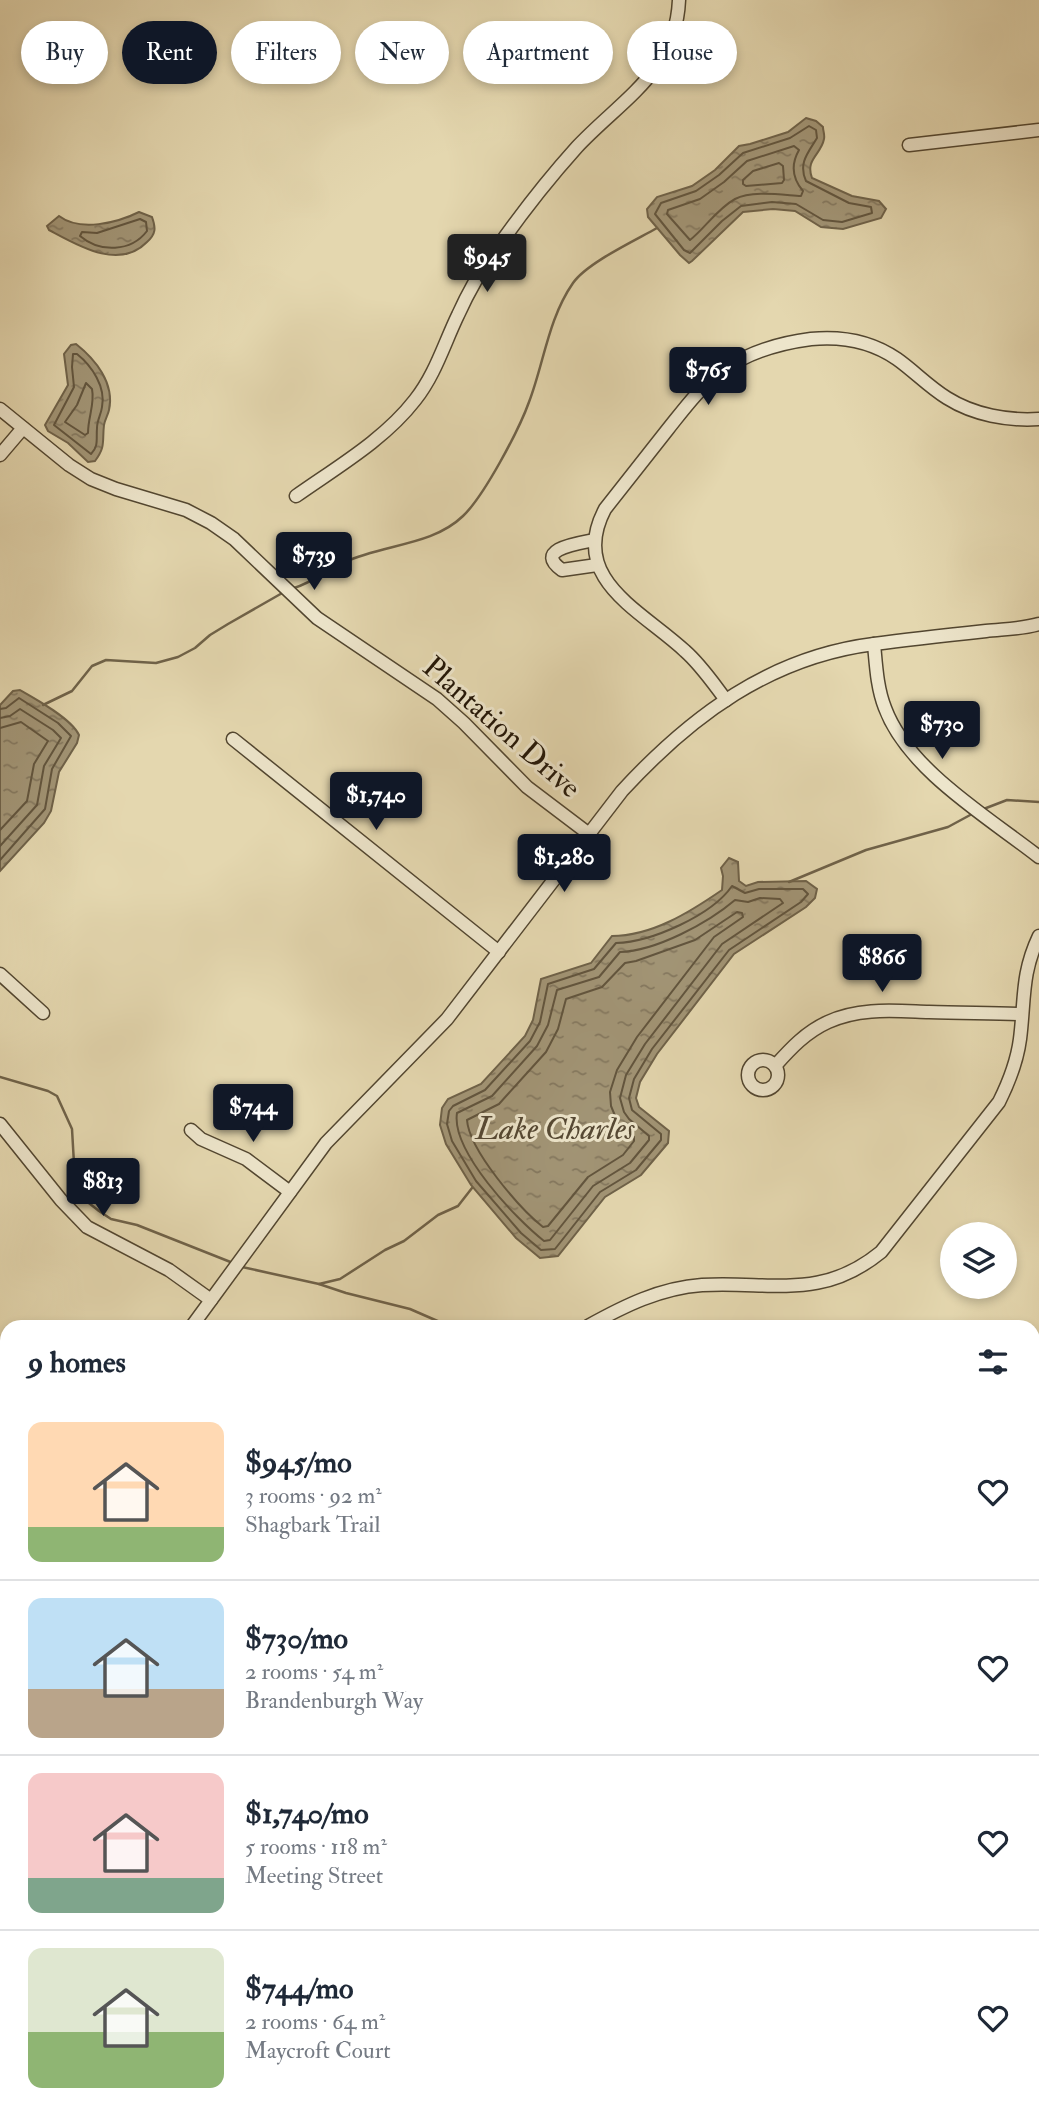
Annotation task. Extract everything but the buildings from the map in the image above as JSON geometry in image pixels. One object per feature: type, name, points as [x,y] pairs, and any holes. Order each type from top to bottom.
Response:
[{"type":"street","points":[[296,496],[379,436],[415,400],[434,370],[469,292],[496,249],[575,149],[642,86],[659,65],[672,39],[679,13],[679,0]]},
{"type":"street","points":[[909,145],[1039,130]]},
{"type":"street","points":[[726,700],[685,651],[611,588],[597,565],[594,540],[597,524],[605,509],[688,404],[720,372],[748,356],[772,347],[822,338],[856,340],[895,358],[948,399],[970,409],[1009,419],[1039,419]]},
{"type":"street","name":"Plantation Drive","points":[[0,410],[69,465],[91,479],[186,510],[234,539],[317,618],[437,699],[527,787],[589,834]]},
{"type":"street","points":[[0,456],[23,428]]},
{"type":"street","points":[[594,540],[560,547],[555,551],[553,559],[555,565],[562,570],[597,565]]},
{"type":"street","points":[[196,1320],[334,1134],[447,1019],[622,791],[651,760],[683,732],[726,700],[760,679],[796,662],[837,650],[874,644],[1039,624]]},
{"type":"street","points":[[874,644],[884,707],[910,753],[931,774],[1039,857]]},
{"type":"street","points":[[233,739],[499,952]]},
{"type":"street","points":[[600,1320],[647,1296],[674,1289],[702,1285],[815,1284],[842,1277],[866,1264],[893,1240],[999,1102],[1016,1061],[1024,979],[1039,936]]},
{"type":"street","points":[[0,974],[43,1013]]},
{"type":"street","points":[[775,1066],[810,1032],[853,1013],[879,1011],[1021,1014]]},
{"type":"street","points":[[0,1124],[61,1200],[87,1227],[169,1270],[211,1300]]},
{"type":"street","points":[[191,1130],[201,1139],[246,1159],[290,1192]]},
{"type":"water","points":[[806,118],[823,127],[824,134],[822,144],[810,166],[812,178],[852,196],[879,201],[886,209],[881,218],[843,229],[821,227],[795,211],[773,209],[743,212],[689,263],[648,217],[647,209],[657,197],[692,186],[715,170],[739,146],[788,132]]},
{"type":"water","points":[[139,212],[152,217],[154,233],[136,250],[124,254],[111,255],[85,248],[49,230],[47,226],[59,216],[77,224],[88,225],[120,220]]},
{"type":"water","points":[[76,344],[102,372],[109,390],[109,410],[101,451],[95,461],[88,462],[68,443],[48,431],[45,425],[68,385],[64,354],[71,345]]},
{"type":"water","points":[[20,690],[69,722],[79,735],[59,772],[51,811],[44,823],[0,871],[0,705],[13,691]]},
{"type":"water","name":"Lake Charles","points":[[729,858],[738,862],[739,881],[746,886],[758,882],[806,881],[817,889],[815,898],[806,907],[734,954],[657,1054],[640,1082],[636,1098],[639,1107],[669,1131],[668,1143],[641,1175],[605,1197],[558,1256],[540,1258],[516,1238],[471,1185],[446,1144],[440,1125],[442,1108],[448,1099],[481,1084],[525,1036],[533,1020],[541,979],[591,963],[612,936],[656,927],[710,898],[722,890],[721,868]]},
{"type":"waterway","points":[[294,588],[360,556],[437,533],[463,516],[490,479],[517,429],[534,387],[558,311],[573,283],[600,260],[657,228]]},
{"type":"waterway","points":[[43,705],[72,691],[92,666],[106,660],[156,663],[178,657],[284,592]]},
{"type":"waterway","points":[[981,810],[1007,800],[1039,802]]},
{"type":"waterway","points":[[789,882],[866,850],[948,827],[972,814]]},
{"type":"waterway","points":[[0,1077],[57,1096],[72,1129],[75,1181],[85,1200],[111,1219],[137,1225],[233,1263]]},
{"type":"waterway","points":[[319,1284],[340,1279],[404,1241],[438,1215],[458,1206],[472,1188]]},
{"type":"waterway","points":[[242,1267],[319,1284],[410,1309],[435,1320]]}]
